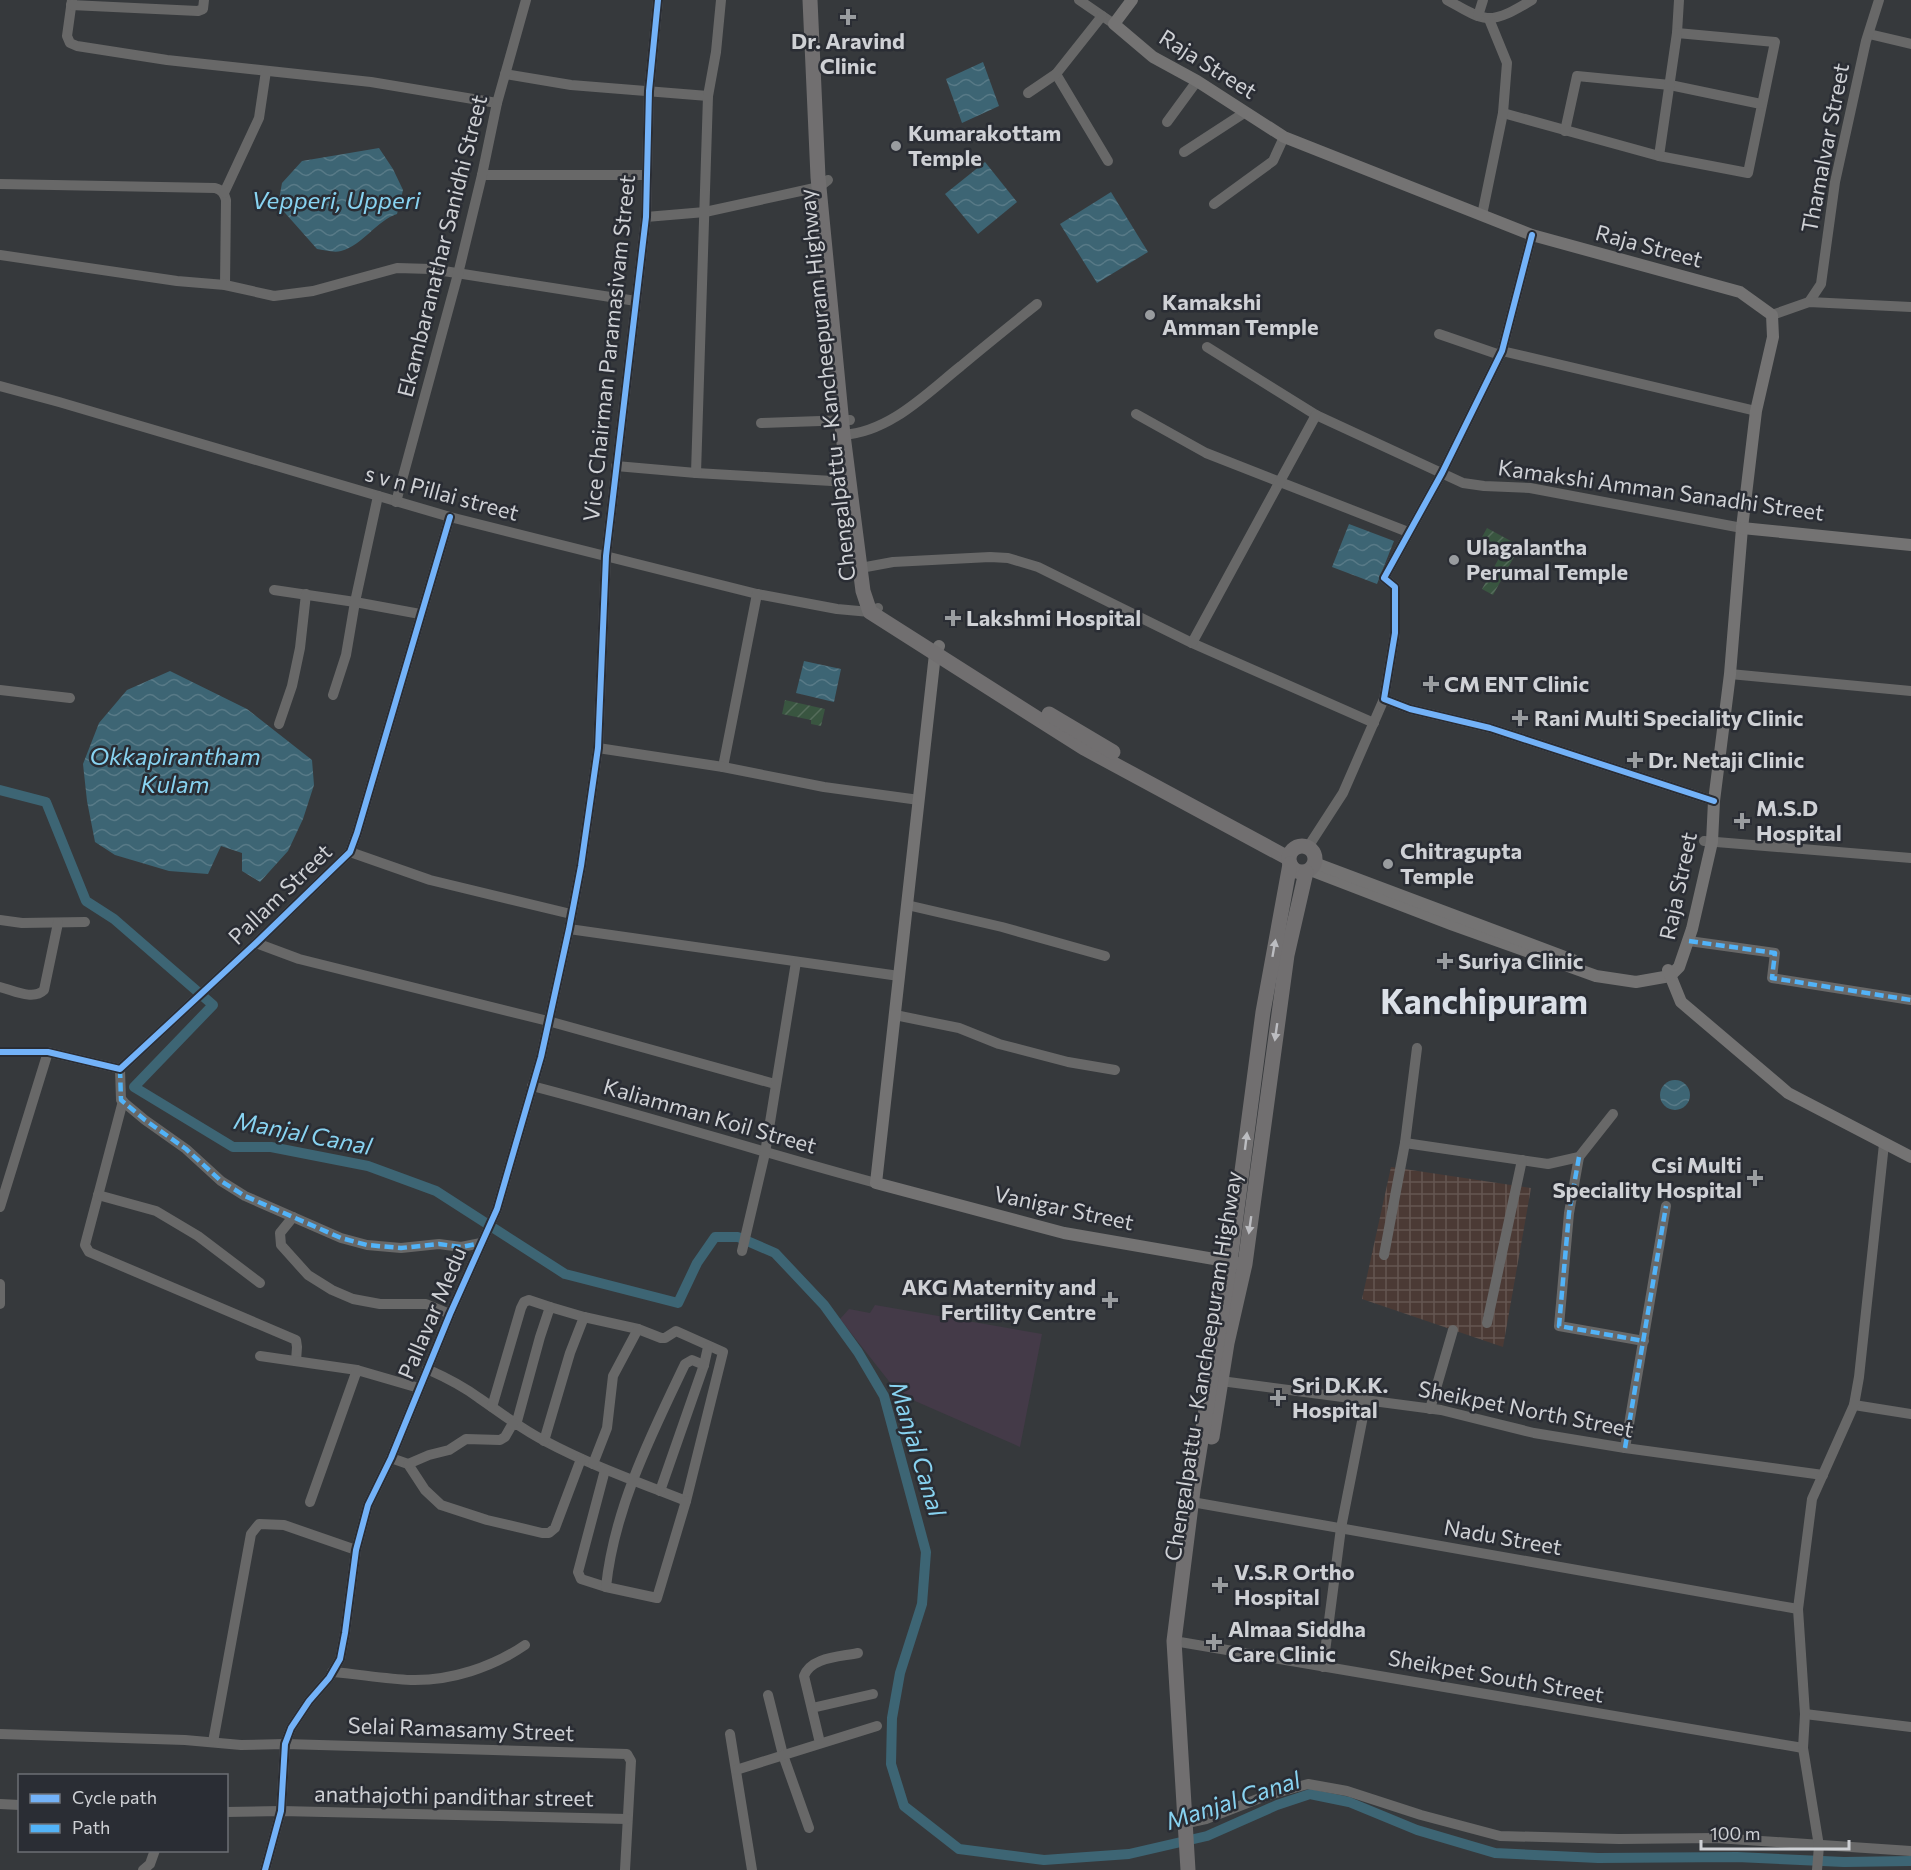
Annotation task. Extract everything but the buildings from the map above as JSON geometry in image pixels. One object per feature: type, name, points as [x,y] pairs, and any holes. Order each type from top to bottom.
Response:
[{"type":"highway","points":[[810,0],[824,183],[847,427],[849,482],[863,591],[874,610],[937,650],[1290,858],[1294,870],[1310,868],[1314,854],[1308,847],[1300,846],[1290,858],[1263,1012],[1238,1263],[1196,1503],[1178,1642],[1190,1824],[1188,1870]]},
{"type":"highway","name":"Chengalpattu - Kancheepuram Highway","points":[[817,0],[824,183]]},
{"type":"highway","name":"Chengalpattu - Kancheepuram Highway","points":[[847,427],[874,610]]},
{"type":"highway","name":"Chengalpattu - Kancheepuram Highway","points":[[1196,1503],[1221,1381],[1287,956],[1310,868]]},
{"type":"highway","points":[[1190,1843],[1195,1870]]},
{"type":"main road","points":[[1114,24],[1132,0]]},
{"type":"main road","name":"Raja Street","points":[[1114,24],[1153,57],[1197,81],[1284,137],[1532,235],[1740,292],[1772,315],[1773,337],[1756,411],[1742,528],[1730,674],[1708,842],[1689,941],[1680,967],[1668,972]]},
{"type":"main road","name":"Kamakshi Amman Sanadhi Street","points":[[1742,528],[1911,544]]},
{"type":"main road","points":[[876,1183],[937,650]]},
{"type":"main road","name":"Raja Street","points":[[1668,972],[1680,948],[1708,842]]},
{"type":"main road","points":[[1310,868],[1598,970],[1618,974],[1668,972],[1681,1002],[1788,1094],[1911,1157]]},
{"type":"main road","name":"Vanigar Street","points":[[876,1183],[1064,1233],[1238,1263]]},
{"type":"street","points":[[204,0],[203,9],[198,11],[72,2],[67,36],[70,43],[77,46],[167,60],[371,82],[497,103]]},
{"type":"street","name":"Ekambaranathar Sanidhi Street","points":[[396,502],[458,274],[497,103],[526,0]]},
{"type":"street","name":"Vice Chairman Paramasivam Street","points":[[598,748],[606,556],[646,217],[649,91],[658,0]]},
{"type":"street","points":[[696,473],[708,96],[716,52],[721,0]]},
{"type":"street","name":"Raja Street","points":[[1079,0],[1114,24]]},
{"type":"street","points":[[1447,0],[1483,17],[1512,11],[1532,0]]},
{"type":"street","points":[[1482,0],[1483,17],[1507,63],[1503,113],[1482,214]]},
{"type":"street","points":[[1659,156],[1677,33],[1679,0]]},
{"type":"street","name":"Thamalvar Street","points":[[1809,302],[1821,284],[1835,182],[1879,0]]},
{"type":"street","points":[[1028,93],[1056,74],[1102,16]]},
{"type":"street","points":[[1503,113],[1659,156],[1748,172],[1775,42],[1677,33]]},
{"type":"street","points":[[1869,34],[1911,44]]},
{"type":"street","points":[[225,285],[227,237],[224,193],[259,118],[266,71]]},
{"type":"street","points":[[505,74],[571,85],[708,96]]},
{"type":"street","points":[[1056,74],[1108,161]]},
{"type":"street","points":[[1565,131],[1577,76],[1670,85],[1761,104]]},
{"type":"street","points":[[1167,122],[1197,81]]},
{"type":"street","points":[[1185,152],[1244,112]]},
{"type":"street","points":[[1214,204],[1273,161],[1284,137]]},
{"type":"street","points":[[482,175],[646,175]]},
{"type":"street","points":[[646,217],[705,212],[824,183]]},
{"type":"street","points":[[0,184],[215,188],[224,193]]},
{"type":"street","points":[[1308,847],[1343,793],[1384,699],[1395,633],[1395,586],[1384,578],[1443,473],[1501,353],[1532,235]]},
{"type":"street","points":[[0,255],[177,281],[225,285],[252,292],[283,296],[313,291],[397,268],[431,269],[636,301]]},
{"type":"street","points":[[1772,315],[1809,302],[1911,307]]},
{"type":"street","points":[[761,423],[877,426],[910,406],[1036,304]]},
{"type":"street","points":[[1439,334],[1501,353],[1756,411]]},
{"type":"street","name":"Kamakshi Amman Sanadhi Street","points":[[1207,347],[1316,415],[1463,483],[1530,488],[1742,528]]},
{"type":"street","name":"s v n Pillai street","points":[[0,386],[450,517],[757,594],[837,609],[874,610]]},
{"type":"street","points":[[1136,414],[1206,453],[1408,532]]},
{"type":"street","points":[[1192,643],[1316,415]]},
{"type":"street","points":[[616,466],[849,482]]},
{"type":"street","points":[[333,695],[346,655],[378,496]]},
{"type":"street","name":"Pallam Street","points":[[120,1069],[350,852],[450,517]]},
{"type":"street","points":[[866,567],[941,558],[1008,558],[1038,567],[1192,643],[1374,723]]},
{"type":"street","points":[[274,590],[420,614]]},
{"type":"street","points":[[837,609],[850,606],[863,591]]},
{"type":"street","points":[[279,724],[292,686],[300,648],[306,594]]},
{"type":"street","points":[[723,767],[757,594]]},
{"type":"street","points":[[1730,674],[1911,691]]},
{"type":"street","points":[[0,690],[70,698]]},
{"type":"street","points":[[1384,699],[1410,709],[1490,728],[1714,801]]},
{"type":"street","points":[[598,748],[723,767],[824,787],[919,800]]},
{"type":"street","name":"Pallavar Medu","points":[[285,1744],[291,1728],[340,1659],[356,1550],[368,1505],[391,1458],[426,1369],[497,1209],[532,1086],[569,929],[582,866],[598,748]]},
{"type":"street","points":[[1708,842],[1911,858]]},
{"type":"street","points":[[350,852],[430,880],[571,914]]},
{"type":"street","points":[[907,905],[1002,927],[1105,956]]},
{"type":"street","points":[[0,920],[22,923],[85,922]]},
{"type":"street","points":[[0,987],[31,995],[39,994],[44,990],[58,923]]},
{"type":"street","points":[[569,929],[899,976]]},
{"type":"street","points":[[1689,941],[1775,953],[1772,978],[1911,1000]]},
{"type":"street","points":[[256,943],[299,959],[548,1021],[775,1084]]},
{"type":"street","points":[[742,1251],[765,1153],[796,962]]},
{"type":"street","points":[[895,1015],[959,1028],[999,1044],[1059,1059],[1116,1070]]},
{"type":"street","points":[[1384,1255],[1405,1143],[1417,1048]]},
{"type":"street","points":[[0,1052],[48,1052],[120,1069],[123,1101],[85,1245],[89,1252],[296,1340],[296,1361]]},
{"type":"street","points":[[0,1207],[48,1052]]},
{"type":"street","name":"Kaliamman Koil Street","points":[[532,1086],[876,1183]]},
{"type":"street","points":[[123,1101],[186,1149],[221,1181],[245,1196],[341,1238],[367,1245],[401,1248],[439,1244],[461,1247],[481,1243]]},
{"type":"street","points":[[1613,1114],[1579,1157],[1569,1212],[1559,1326],[1644,1341]]},
{"type":"street","points":[[1405,1143],[1548,1164],[1579,1157]]},
{"type":"street","points":[[1817,1870],[1819,1847],[1803,1748],[1805,1714],[1798,1609],[1812,1498],[1854,1405],[1884,1144]]},
{"type":"street","points":[[1487,1323],[1522,1160]]},
{"type":"street","points":[[98,1195],[156,1211],[198,1236],[260,1283]]},
{"type":"street","points":[[1625,1448],[1666,1206]]},
{"type":"street","points":[[293,1217],[280,1233],[281,1245],[308,1275],[332,1290],[353,1299],[380,1304],[426,1304],[450,1314]]},
{"type":"street","points":[[0,1284],[0,1304]]},
{"type":"street","points":[[492,1407],[521,1308],[524,1302],[529,1300],[584,1317],[638,1329],[661,1338],[676,1331],[723,1352],[686,1502],[658,1596],[654,1598],[582,1579],[578,1572],[605,1470]]},
{"type":"street","points":[[408,1464],[449,1450],[466,1440],[500,1440],[505,1437],[515,1424],[550,1306]]},
{"type":"street","points":[[544,1441],[570,1353],[584,1317]]},
{"type":"street","points":[[593,1464],[607,1428],[613,1376],[638,1329]]},
{"type":"street","points":[[1430,1409],[1453,1330]]},
{"type":"street","points":[[660,1491],[704,1365],[708,1347]]},
{"type":"street","points":[[260,1356],[357,1370],[419,1388]]},
{"type":"street","points":[[606,1587],[608,1563],[632,1481],[685,1364],[692,1360],[704,1365]]},
{"type":"street","points":[[426,1369],[452,1381],[544,1441],[605,1470],[686,1502]]},
{"type":"street","points":[[310,1502],[357,1370]]},
{"type":"street","name":"Sheikpet North Street","points":[[1221,1381],[1430,1409],[1534,1433],[1823,1475]]},
{"type":"street","points":[[1323,1667],[1341,1528],[1366,1401]]},
{"type":"street","points":[[1854,1405],[1911,1414]]},
{"type":"street","points":[[391,1458],[408,1464],[425,1490],[441,1505],[487,1520],[542,1533],[549,1533],[555,1528],[581,1459]]},
{"type":"street","name":"Nadu Street","points":[[1196,1503],[1798,1609]]},
{"type":"street","points":[[213,1742],[251,1534],[259,1524],[284,1525],[356,1550]]},
{"type":"street","name":"Sheikpet South Street","points":[[1178,1642],[1803,1748]]},
{"type":"street","points":[[332,1671],[413,1680],[457,1675],[506,1659],[525,1645]]},
{"type":"street","points":[[820,1743],[804,1676],[807,1668],[813,1663],[858,1653]]},
{"type":"street","points":[[812,1708],[873,1694]]},
{"type":"street","points":[[768,1695],[783,1755],[809,1828]]},
{"type":"street","points":[[1805,1714],[1911,1727]]},
{"type":"street","points":[[736,1770],[877,1726]]},
{"type":"street","name":"Selai Ramasamy Street","points":[[0,1734],[242,1745],[285,1744],[622,1753],[627,1754],[631,1761],[627,1819]]},
{"type":"street","points":[[730,1734],[752,1870]]},
{"type":"street","points":[[265,1870],[281,1811],[285,1744]]},
{"type":"street","points":[[1190,1824],[1268,1795],[1308,1784],[1347,1791],[1421,1815],[1500,1836],[1619,1839],[1716,1838],[1819,1847],[1911,1851]]},
{"type":"street","points":[[0,1804],[18,1805]]},
{"type":"street","name":"anathajothi pandithar street","points":[[228,1812],[281,1811],[627,1819]]},
{"type":"street","points":[[626,1870],[627,1819]]},
{"type":"street","points":[[143,1870],[150,1864],[155,1852]]},
{"type":"shaded area","points":[[1391,1167],[1531,1188],[1503,1347],[1362,1299]]},
{"type":"shaded area","points":[[875,1305],[1042,1334],[1020,1447],[899,1394],[840,1319],[849,1309],[870,1313]]},
{"type":"green space","points":[[1487,528],[1520,546],[1493,595],[1482,589],[1504,549],[1482,537]]},
{"type":"green space","points":[[785,700],[825,709],[821,726],[811,724],[811,720],[782,714]]},
{"type":"water","points":[[983,62],[999,106],[962,123],[946,79]]},
{"type":"water","name":"Vepperi, Upperi","points":[[379,148],[403,190],[397,214],[389,217],[349,248],[335,252],[317,249],[278,205],[282,183],[302,161]]},
{"type":"water","points":[[985,162],[1017,202],[978,234],[945,194]]},
{"type":"water","points":[[1111,192],[1148,252],[1097,283],[1060,224]]},
{"type":"water","points":[[1349,524],[1394,541],[1377,584],[1332,567]]},
{"type":"water","points":[[804,661],[841,669],[834,702],[796,693]]},
{"type":"water","name":"Okkapirantham Kulam","points":[[170,671],[247,709],[312,760],[314,785],[303,819],[288,851],[260,882],[242,871],[242,853],[221,846],[208,874],[169,871],[115,855],[95,842],[83,764],[99,723],[127,690]]},
{"type":"water","points":[[1675,1080],[1686,1084],[1690,1095],[1686,1106],[1675,1110],[1664,1106],[1660,1095],[1664,1084]]},
{"type":"waterway","name":"Manjal Canal","points":[[0,790],[46,802],[86,901],[114,919],[213,1005],[134,1087],[233,1147],[271,1147],[368,1166],[436,1191],[565,1274],[678,1303],[697,1263],[715,1237],[738,1237],[775,1253],[824,1305],[858,1352],[884,1396],[926,1552],[922,1604],[900,1673],[892,1718],[891,1764],[904,1806],[959,1849],[1044,1860],[1129,1854],[1207,1836],[1277,1805],[1310,1794],[1349,1802],[1417,1830],[1495,1853],[1598,1858],[1737,1857],[1844,1862],[1911,1861]]},
{"type":"marked path","points":[[1689,941],[1775,953],[1772,978],[1911,1000]]},
{"type":"marked path","points":[[120,1069],[121,1100],[186,1149],[221,1181],[245,1196],[341,1238],[367,1245],[401,1248],[439,1244],[461,1247],[481,1243]]},
{"type":"marked path","points":[[1579,1157],[1569,1213],[1559,1326],[1644,1341]]},
{"type":"marked path","points":[[1625,1448],[1666,1206]]},
{"type":"cycle path","points":[[265,1870],[281,1811],[285,1744],[291,1728],[309,1701],[329,1678],[340,1659],[356,1550],[368,1505],[391,1458],[450,1314],[497,1209],[541,1057],[569,929],[581,866],[598,748],[606,556],[646,217],[649,91],[658,0]]},
{"type":"cycle path","points":[[1532,235],[1502,351],[1442,473],[1384,578],[1395,587],[1395,633],[1384,699],[1410,709],[1490,728],[1714,801]]},
{"type":"cycle path","points":[[0,1052],[48,1052],[120,1069],[350,852],[450,517]]},
{"type":"place","name":"Dr. Aravind Clinic","points":[[848,17]]},
{"type":"place","name":"Kumarakottam Temple","points":[[896,146]]},
{"type":"place","name":"Kamakshi Amman Temple","points":[[1150,315]]},
{"type":"place","name":"Ulagalantha Perumal Temple","points":[[1454,560]]},
{"type":"place","name":"Lakshmi Hospital","points":[[953,618]]},
{"type":"place","name":"CM ENT Clinic","points":[[1431,684]]},
{"type":"place","name":"Rani Multi Speciality Clinic","points":[[1520,718]]},
{"type":"place","name":"Dr. Netaji Clinic","points":[[1635,760]]},
{"type":"place","name":"M.S.D Hospital","points":[[1742,821]]},
{"type":"place","name":"Chitragupta Temple","points":[[1388,864]]},
{"type":"place","name":"Suriya Clinic","points":[[1445,961]]},
{"type":"place","name":"Csi Multi Speciality Hospital","points":[[1755,1178]]},
{"type":"place","name":"AKG Maternity and Fertility Centre","points":[[1110,1300]]},
{"type":"place","name":"Sri D.K.K. Hospital","points":[[1278,1398]]},
{"type":"place","name":"V.S.R Ortho Hospital","points":[[1220,1585]]},
{"type":"place","name":"Almaa Siddha Care Clinic","points":[[1214,1642]]},
{"type":"district","name":"Kanchipuram","points":[[1484,1002]]}]
